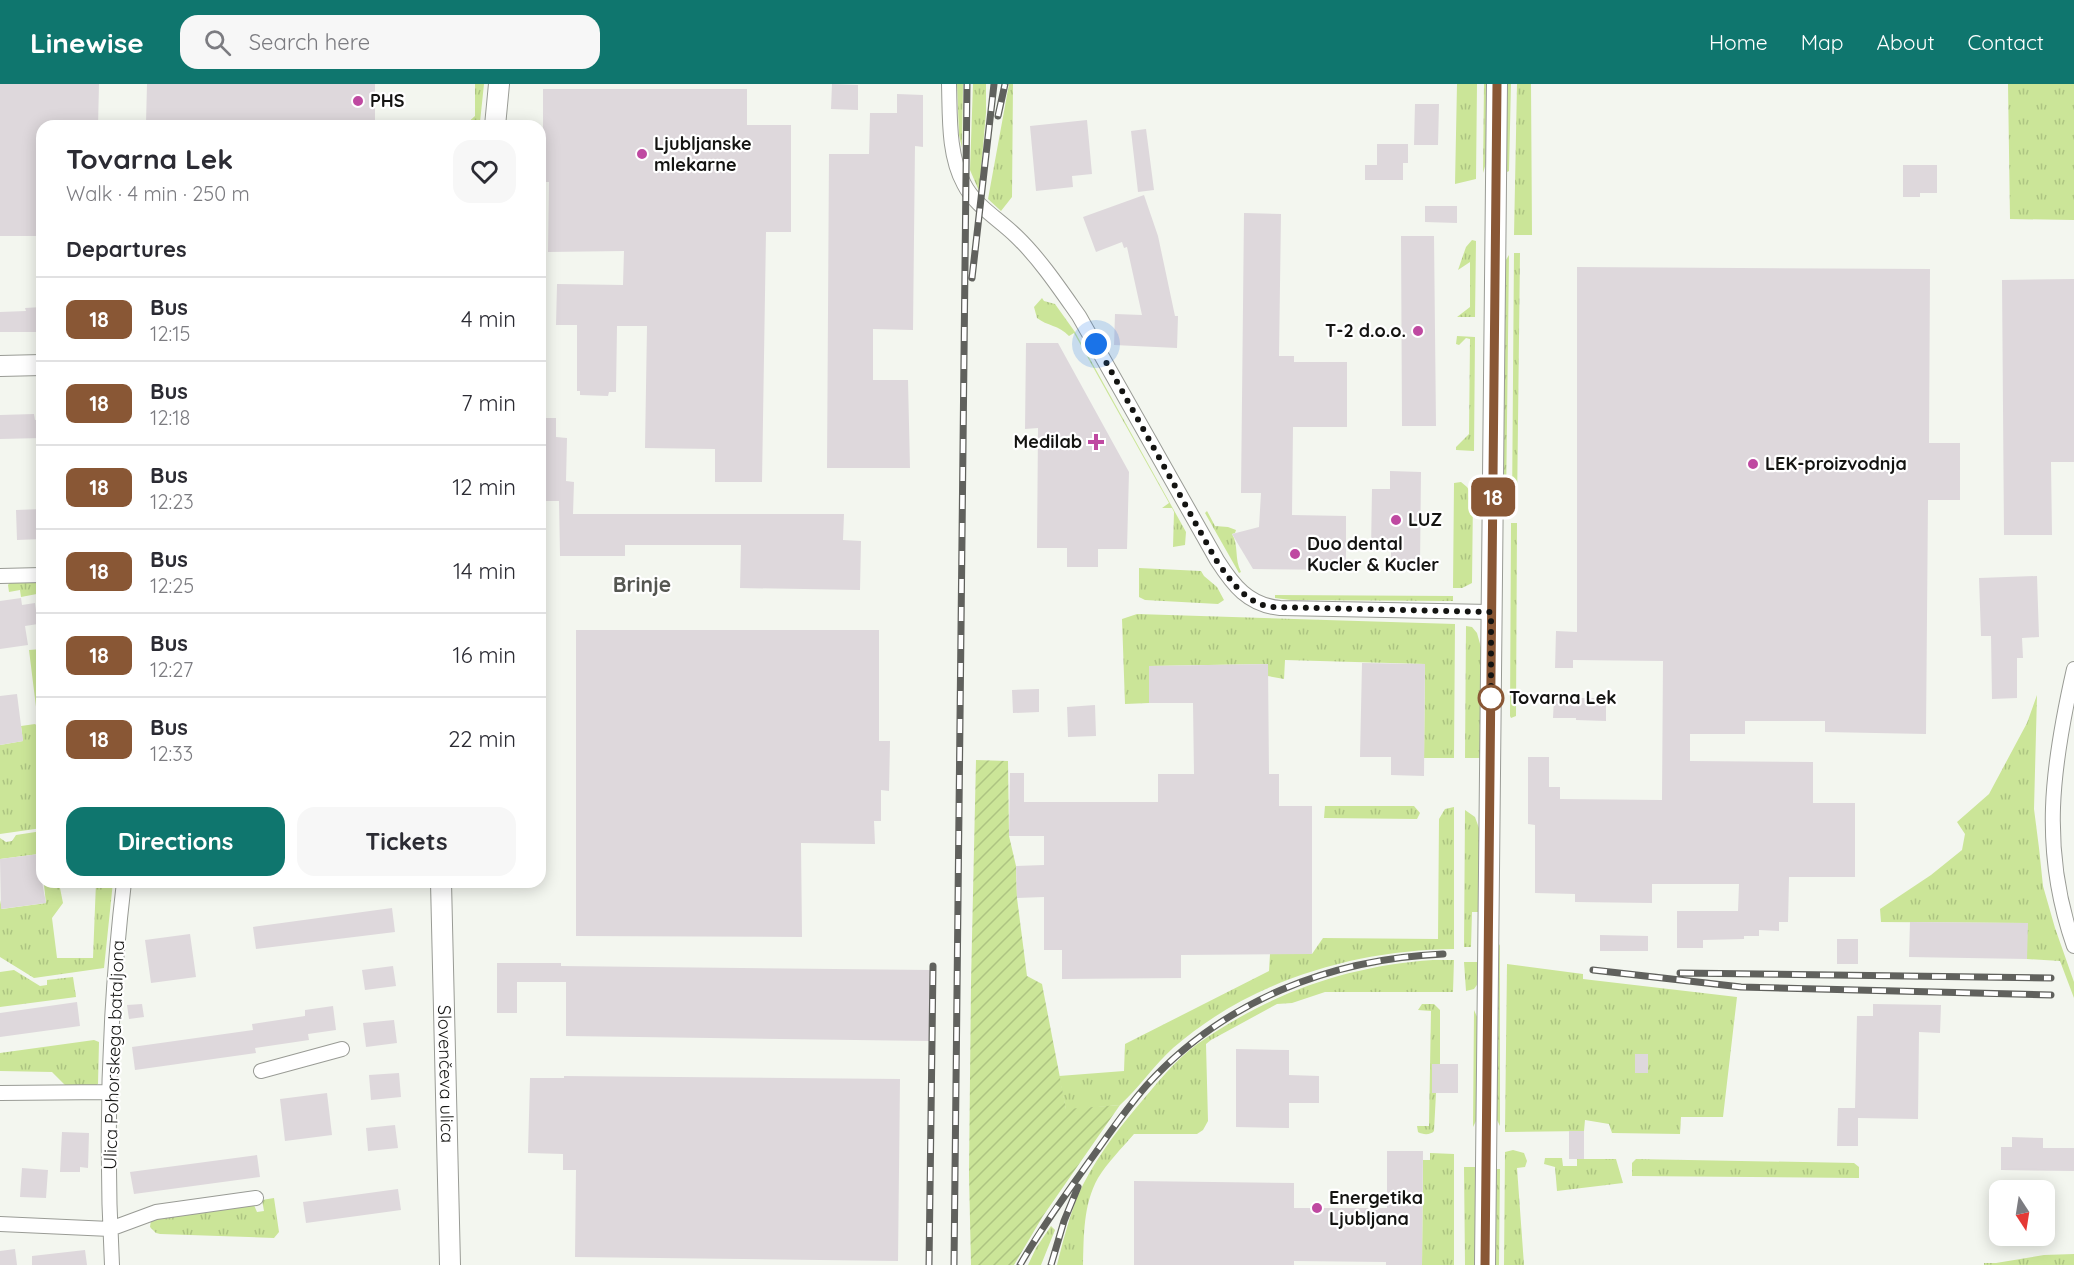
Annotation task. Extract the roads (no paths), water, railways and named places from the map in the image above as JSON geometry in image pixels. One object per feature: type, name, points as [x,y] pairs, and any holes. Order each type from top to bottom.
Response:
[{"type":"street","points":[[496,120],[500,84]]},
{"type":"street","points":[[949,84],[953,148],[962,182],[971,195],[1029,250],[1079,316],[1216,560],[1232,583],[1245,596],[1271,607],[1491,612]]},
{"type":"street","points":[[1485,1265],[1497,84]]},
{"type":"street","points":[[0,366],[36,365]]},
{"type":"street","points":[[0,576],[36,575]]},
{"type":"street","points":[[2074,669],[2061,726],[2055,770],[2052,822],[2059,892],[2074,946]]},
{"type":"street","name":"Ulica Pohorskega bataljona","points":[[112,1265],[109,1092],[115,980],[123,888]]},
{"type":"street","name":"Slovenčeva ulica","points":[[441,888],[450,1265]]},
{"type":"street","points":[[261,1071],[342,1049]]},
{"type":"street","points":[[0,1093],[109,1092]]},
{"type":"street","points":[[0,1224],[110,1229],[156,1212],[256,1198]]},
{"type":"railway","points":[[954,1265],[967,84]]},
{"type":"railway","points":[[972,278],[994,84]]},
{"type":"railway","points":[[998,116],[1005,84]]},
{"type":"railway","points":[[1020,1265],[1063,1198],[1146,1086],[1176,1056],[1209,1030],[1244,1008],[1281,990],[1320,976],[1360,965],[1443,954]]},
{"type":"railway","points":[[929,1265],[933,966]]},
{"type":"railway","points":[[1593,970],[1741,987],[2051,995]]},
{"type":"railway","points":[[1680,973],[2051,978]]},
{"type":"railway","points":[[1051,1265],[1064,1221],[1078,1187]]},
{"type":"place","name":"PHS","points":[[358,101]]},
{"type":"place","name":"Ljubljanske mlekarne","points":[[642,154]]},
{"type":"place","name":"T-2 d.o.o.","points":[[1418,331]]},
{"type":"place","name":"Medilab","points":[[1096,442]]},
{"type":"place","name":"LEK-proizvodnja","points":[[1753,464]]},
{"type":"place","name":"LUZ","points":[[1396,520]]},
{"type":"place","name":"Duo dental Kucler & Kucler","points":[[1295,554]]},
{"type":"place","name":"Tovarna Lek","points":[[1491,698]]},
{"type":"place","name":"Energetika Ljubljana","points":[[1317,1208]]},
{"type":"district","name":"Brinje","points":[[642,585]]}]
